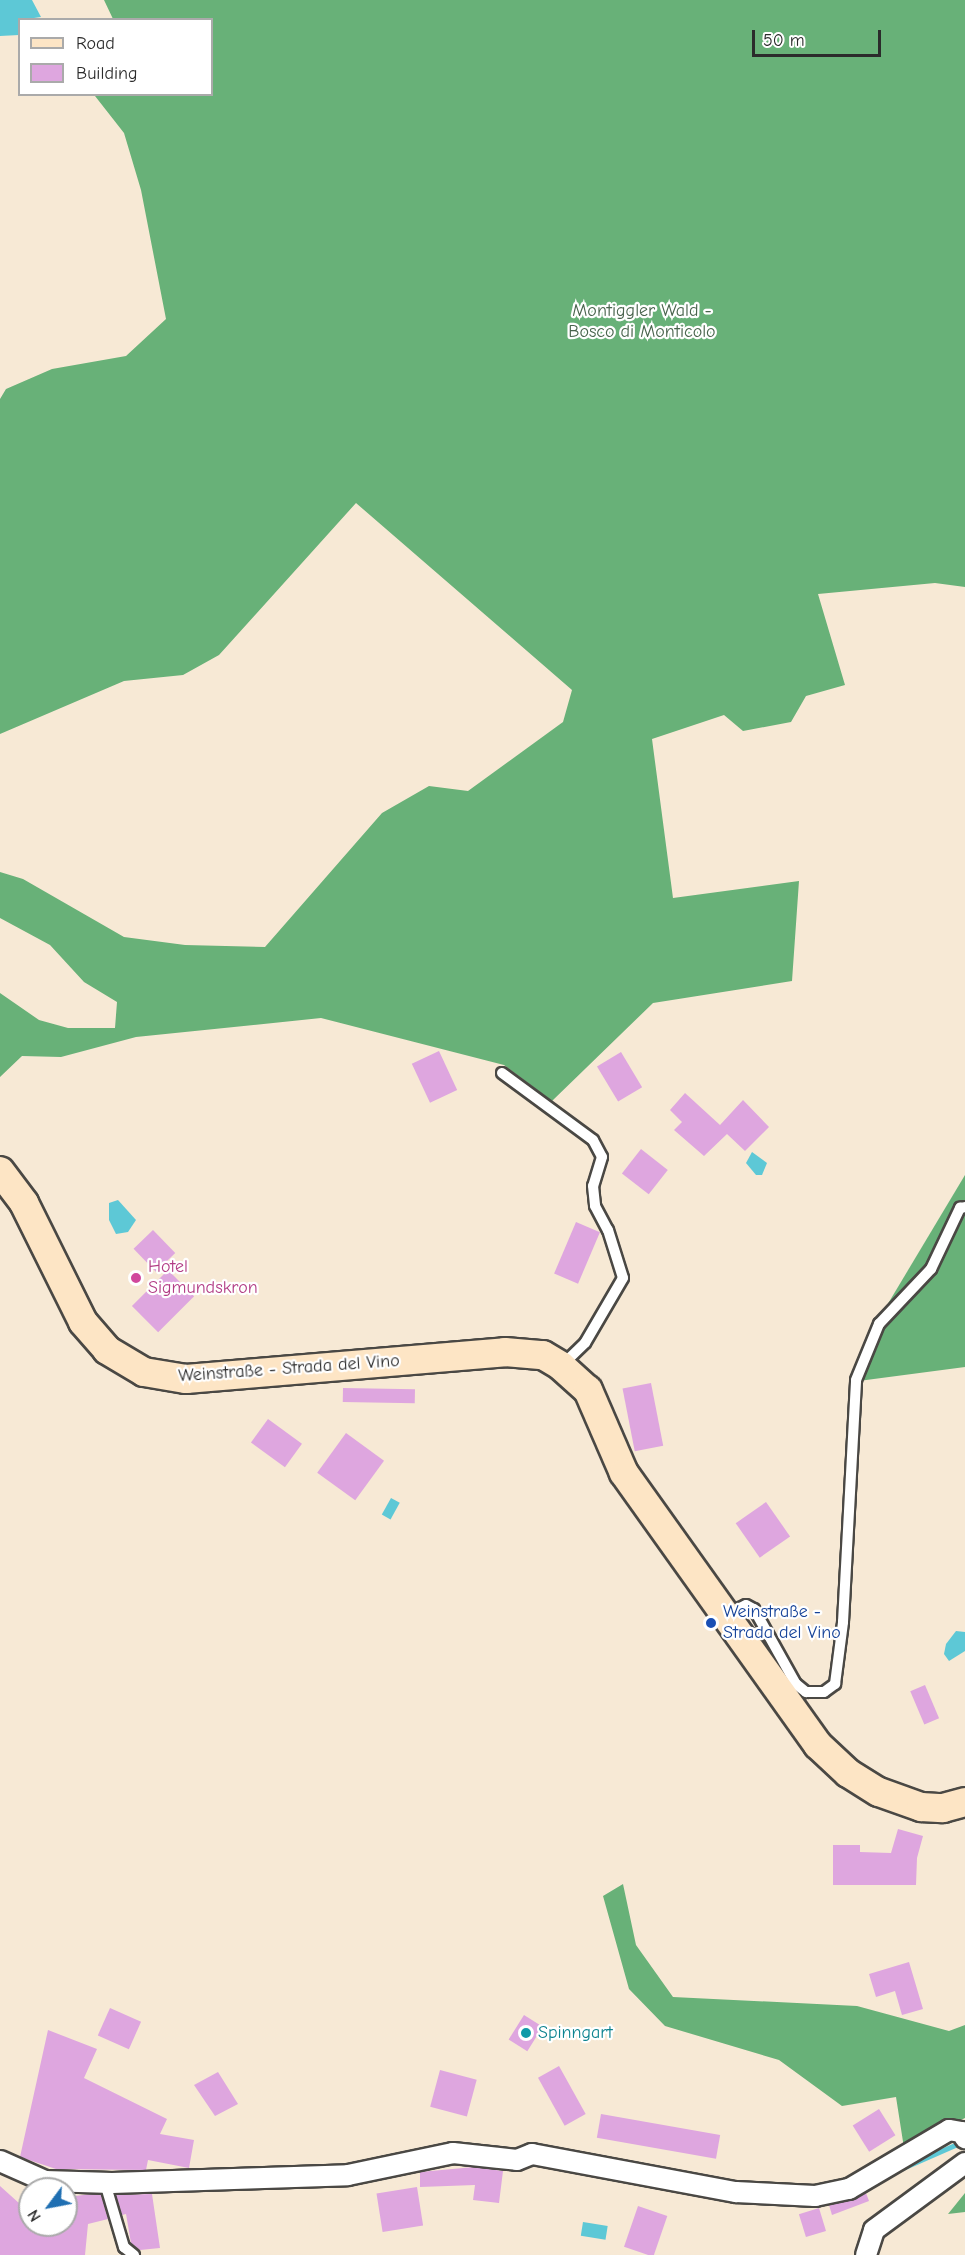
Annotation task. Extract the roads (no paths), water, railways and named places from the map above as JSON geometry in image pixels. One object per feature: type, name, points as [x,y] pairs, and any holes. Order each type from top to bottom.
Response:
[{"type":"main road","name":"Weinstraße - Strada del Vino","points":[[0,1171],[24,1203],[82,1322],[107,1350],[144,1372],[186,1379],[505,1352],[543,1355],[561,1366],[588,1390],[624,1473],[806,1731],[848,1773],[879,1792],[921,1807],[965,1802]]},
{"type":"street","points":[[0,2161],[45,2181],[105,2183],[348,2175],[453,2153],[517,2160],[545,2149],[736,2192],[815,2196],[849,2189],[949,2130],[964,2135]]},
{"type":"street","points":[[866,2255],[874,2230],[965,2163]]},
{"type":"lane","points":[[502,1073],[593,1140],[602,1157],[593,1186],[595,1206],[608,1230],[623,1278],[585,1344],[561,1366]]},
{"type":"lane","points":[[724,1616],[746,1605],[754,1609],[796,1683],[806,1692],[824,1692],[834,1684],[843,1623],[856,1380],[879,1324],[931,1269],[960,1209],[965,1207]]},
{"type":"lane","points":[[105,2183],[124,2247],[134,2255]]},
{"type":"water","points":[[0,0],[32,0],[41,17],[18,18],[18,35],[0,36]]},
{"type":"water","points":[[752,1152],[767,1163],[762,1175],[756,1175],[746,1163]]},
{"type":"water","points":[[118,1200],[136,1220],[128,1232],[116,1234],[109,1220],[109,1203]]},
{"type":"water","points":[[391,1498],[400,1503],[391,1519],[382,1515]]},
{"type":"water","points":[[956,1631],[965,1632],[965,1651],[949,1661],[944,1654],[946,1644]]},
{"type":"water","points":[[583,2222],[608,2226],[606,2240],[581,2236]]},
{"type":"waterway","points":[[898,2170],[964,2141]]},
{"type":"place","name":"Hotel Sigmundskron","points":[[136,1278]]},
{"type":"place","name":"Weinstraße - Strada del Vino","points":[[711,1623]]},
{"type":"place","name":"Spinngart","points":[[526,2033]]},
{"type":"park label","name":"Montiggler Wald - Bosco di Monticolo","points":[[642,322]]}]
